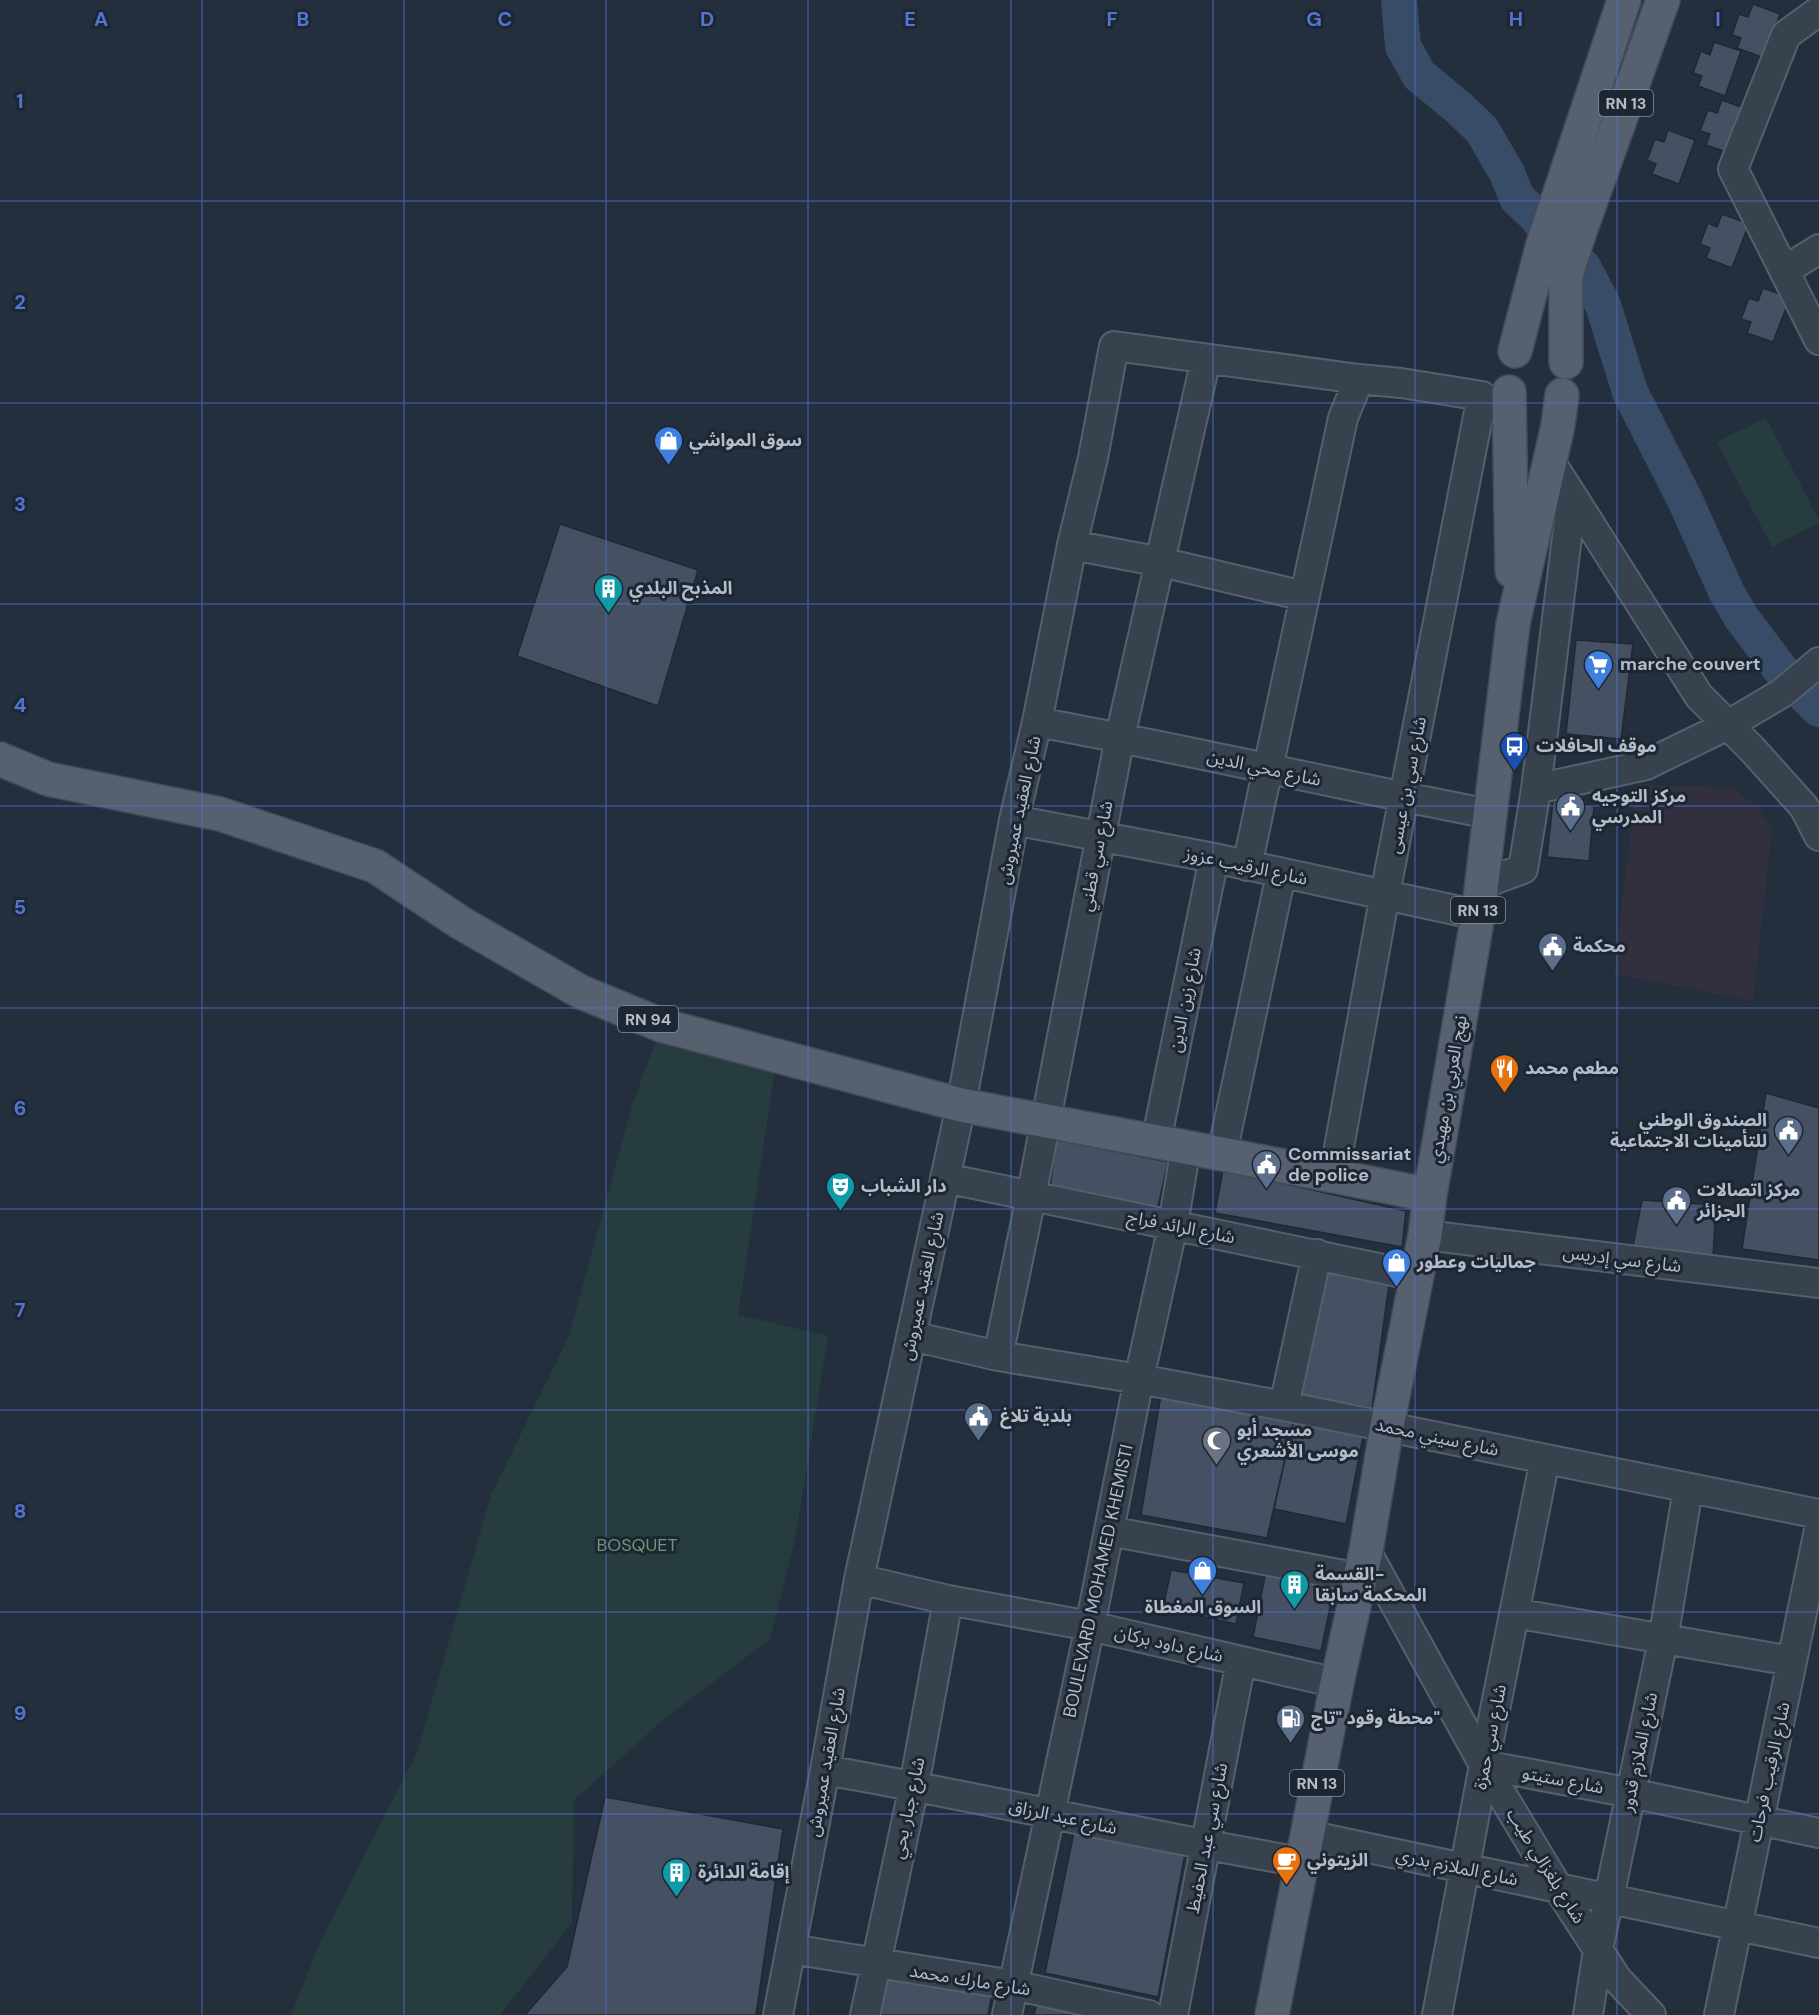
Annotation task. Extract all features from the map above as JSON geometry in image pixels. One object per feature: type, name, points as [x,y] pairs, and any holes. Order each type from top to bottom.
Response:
[{"type":"main road","name":"RN 13","points":[[1566,362],[1566,275],[1574,199],[1624,0]]},
{"type":"main road","name":"RN 13","points":[[1515,351],[1543,244],[1574,199],[1663,0]]},
{"type":"main road","points":[[1532,344],[1549,346],[1559,352],[1566,362],[1569,374],[1567,385],[1562,395],[1552,403],[1541,407],[1528,406],[1495,394],[1504,381],[1504,370],[1508,359],[1515,351],[1532,344]]},
{"type":"main road","name":"RN 13","points":[[1495,394],[1513,624]]},
{"type":"main road","name":"RN 13","points":[[1513,624],[1558,425],[1562,395]]},
{"type":"main road","name":"نهج العربي بن مهيدي","points":[[1363,1564],[1425,1235],[1480,899],[1513,624]]},
{"type":"main road","name":"RN 94","points":[[0,759],[48,779],[220,814],[375,866],[461,923],[580,992],[661,1025],[961,1105],[1430,1195]]},
{"type":"main road","name":"RN 13","points":[[1272,2015],[1337,1683],[1363,1564]]},
{"type":"street","points":[[1817,333],[1733,169],[1786,35],[1819,11]]},
{"type":"street","points":[[1784,272],[1819,249]]},
{"type":"street","name":"شارع العقيد عميروش","points":[[778,2015],[859,1579],[961,1105],[1014,820],[1037,722],[1072,545],[1093,458],[1114,346],[1206,359]]},
{"type":"street","points":[[1206,359],[1495,394]]},
{"type":"street","name":"شارع سي قطني","points":[[998,1356],[1120,737],[1206,359]]},
{"type":"street","points":[[1247,866],[1342,417],[1359,379]]},
{"type":"street","name":"شارع سي بن عيسى","points":[[1334,1175],[1385,894],[1495,394]]},
{"type":"street","points":[[1550,461],[1700,696],[1804,807],[1819,836]]},
{"type":"street","points":[[1480,899],[1523,869],[1536,789],[1572,496]]},
{"type":"street","points":[[1072,545],[1161,562],[1304,596]]},
{"type":"street","points":[[1536,789],[1646,765],[1728,725],[1782,693],[1819,662]]},
{"type":"street","name":"شارع محي الدين","points":[[1037,722],[1120,737],[1490,814]]},
{"type":"street","name":"شارع الرقيب عزوز","points":[[1014,820],[1214,858],[1281,874],[1385,894],[1480,899]]},
{"type":"street","name":"شارع زين الدين","points":[[1171,1145],[1214,858]]},
{"type":"street","points":[[1222,1154],[1281,874]]},
{"type":"street","name":"BOULEVARD MOHAMED KHEMISTI","points":[[1007,2015],[1173,1225],[1171,1145]]},
{"type":"street","name":"شارع الرائد فراج","points":[[945,1178],[1417,1275]]},
{"type":"street","name":"شارع سي إدريس","points":[[1425,1235],[1819,1283]]},
{"type":"street","points":[[1284,1406],[1317,1254]]},
{"type":"street","name":"شارع سيني محمد","points":[[912,1336],[998,1356],[1139,1379],[1388,1426],[1819,1514]]},
{"type":"street","name":"شارع سي حمزة","points":[[1437,2015],[1545,1459]]},
{"type":"street","name":"شارع الملازم قدور","points":[[1588,2015],[1598,1950],[1663,1640],[1688,1489]]},
{"type":"street","name":"شارع الرقيب فرحات","points":[[1719,2015],[1819,1530]]},
{"type":"street","points":[[1109,1531],[1363,1564]]},
{"type":"street","name":"شارع بلغزالي طيب","points":[[1363,1564],[1558,1888],[1617,1979],[1651,2015]]},
{"type":"street","name":"شارع داود بركان","points":[[859,1579],[948,1600],[1090,1626],[1337,1683]]},
{"type":"street","name":"شارع جبار يحي","points":[[865,2015],[914,1786],[948,1600]]},
{"type":"street","points":[[1515,1613],[1792,1661]]},
{"type":"street","name":"شارع سي عبد الحفيظ","points":[[1173,2015],[1241,1661]]},
{"type":"street","name":"شارع ستيتو","points":[[1484,1765],[1631,1792],[1819,1833]]},
{"type":"street","name":"شارع عبد الرزاق","points":[[825,1770],[1205,1846],[1304,1849]]},
{"type":"street","name":"شارع الملازم بدري","points":[[1304,1849],[1466,1868],[1819,1943]]},
{"type":"street","name":"شارع مارك محمد","points":[[791,1949],[1013,1985],[1149,2015]]},
{"type":"shaded area","points":[[1636,785],[1732,787],[1759,809],[1772,831],[1753,1001],[1614,974]]},
{"type":"green space","points":[[1766,418],[1819,520],[1819,523],[1772,547],[1717,442]]},
{"type":"green space","name":"BOSQUET","points":[[655,1043],[777,1055],[738,1315],[828,1336],[795,1540],[770,1639],[664,1719],[574,1800],[572,1923],[500,2015],[291,2015],[322,1938],[417,1753],[491,1495],[569,1336],[632,1106]]},
{"type":"building","points":[[1753,4],[1780,14],[1764,58],[1737,48],[1741,38],[1732,35],[1739,14],[1748,17]]},
{"type":"building","points":[[1714,42],[1741,51],[1725,96],[1698,86],[1702,76],[1693,73],[1701,51],[1710,55]]},
{"type":"building","points":[[1722,100],[1749,110],[1732,154],[1706,145],[1710,134],[1700,131],[1708,110],[1717,113]]},
{"type":"building","points":[[1668,130],[1695,140],[1679,184],[1652,174],[1656,164],[1647,160],[1655,139],[1664,142]]},
{"type":"building","points":[[1722,214],[1749,224],[1732,268],[1706,258],[1710,248],[1700,244],[1708,223],[1717,227]]},
{"type":"building","points":[[1763,288],[1790,298],[1773,342],[1747,333],[1751,322],[1741,319],[1749,298],[1758,301]]},
{"type":"building","name":"المذبح البلدي","points":[[560,524],[698,570],[658,706],[517,656]]},
{"type":"building","name":"marche couvert","points":[[1576,640],[1633,644],[1621,739],[1566,734]]},
{"type":"building","name":"مركز التوجيه المدرسي","points":[[1553,801],[1594,806],[1589,861],[1547,857]]},
{"type":"building","name":"الصندوق الوطني للتأمينات الاجتماعية","points":[[1766,1093],[1819,1108],[1819,1260],[1742,1249]]},
{"type":"building","points":[[1056,1139],[1168,1162],[1157,1211],[1050,1189]]},
{"type":"building","name":"Commissariat de police","points":[[1223,1170],[1406,1211],[1402,1247],[1215,1213]]},
{"type":"building","name":"مركز اتصالات الجزائر","points":[[1642,1200],[1716,1205],[1713,1256],[1633,1246]]},
{"type":"building","points":[[1322,1263],[1390,1277],[1372,1408],[1295,1394]]},
{"type":"building","name":"مسجد أبو موسى الأشعري","points":[[1161,1395],[1293,1423],[1267,1538],[1141,1515]]},
{"type":"building","points":[[1293,1423],[1363,1437],[1346,1524],[1274,1509]]},
{"type":"building","name":"السوق المغطاة","points":[[1171,1570],[1244,1583],[1236,1624],[1163,1608]]},
{"type":"building","name":"القسمة- المحكمة سابقا","points":[[1266,1571],[1335,1583],[1321,1651],[1253,1637]]},
{"type":"building","name":"إقامة الدائرة","points":[[605,1797],[783,1829],[756,2015],[525,2015],[567,1967]]},
{"type":"building","points":[[1074,1832],[1185,1854],[1158,1997],[1045,1973]]},
{"type":"building","points":[[883,1972],[992,1994],[988,2015],[874,2015]]},
{"type":"building","points":[[1037,2003],[1100,2015],[1034,2015]]},
{"type":"waterway","points":[[1399,0],[1403,46],[1419,75],[1482,130],[1507,173],[1517,198],[1583,267],[1603,305],[1630,392],[1685,500],[1726,591],[1741,617],[1786,677],[1819,709]]},
{"type":"place","name":"سوق المواشي","points":[[668,466]]},
{"type":"place","name":"المذبح البلدي","points":[[608,614]]},
{"type":"place","name":"marche couvert","points":[[1599,690]]},
{"type":"place","name":"موقف الحافلات","points":[[1515,772]]},
{"type":"place","name":"مركز التوجيه المدرسي","points":[[1571,832]]},
{"type":"place","name":"محكمة","points":[[1552,972]]},
{"type":"place","name":"مطعم محمد","points":[[1504,1094]]},
{"type":"place","name":"الصندوق الوطني للتأمينات الاجتماعية","points":[[1788,1156]]},
{"type":"place","name":"Commissariat de police","points":[[1267,1190]]},
{"type":"place","name":"دار الشباب","points":[[840,1212]]},
{"type":"place","name":"مركز اتصالات الجزائر","points":[[1676,1226]]},
{"type":"place","name":"جماليات وعطور","points":[[1396,1288]]},
{"type":"place","name":"بلدية تلاغ","points":[[979,1442]]},
{"type":"place","name":"مسجد أبو موسى الأشعري","points":[[1216,1466]]},
{"type":"place","name":"السوق المغطاة","points":[[1203,1596]]},
{"type":"place","name":"القسمة- المحكمة سابقا","points":[[1294,1610]]},
{"type":"place","name":"محطة وقود \"تاج\"","points":[[1290,1744]]},
{"type":"place","name":"الزيتوني","points":[[1286,1886]]},
{"type":"place","name":"إقامة الدائرة","points":[[677,1898]]}]
